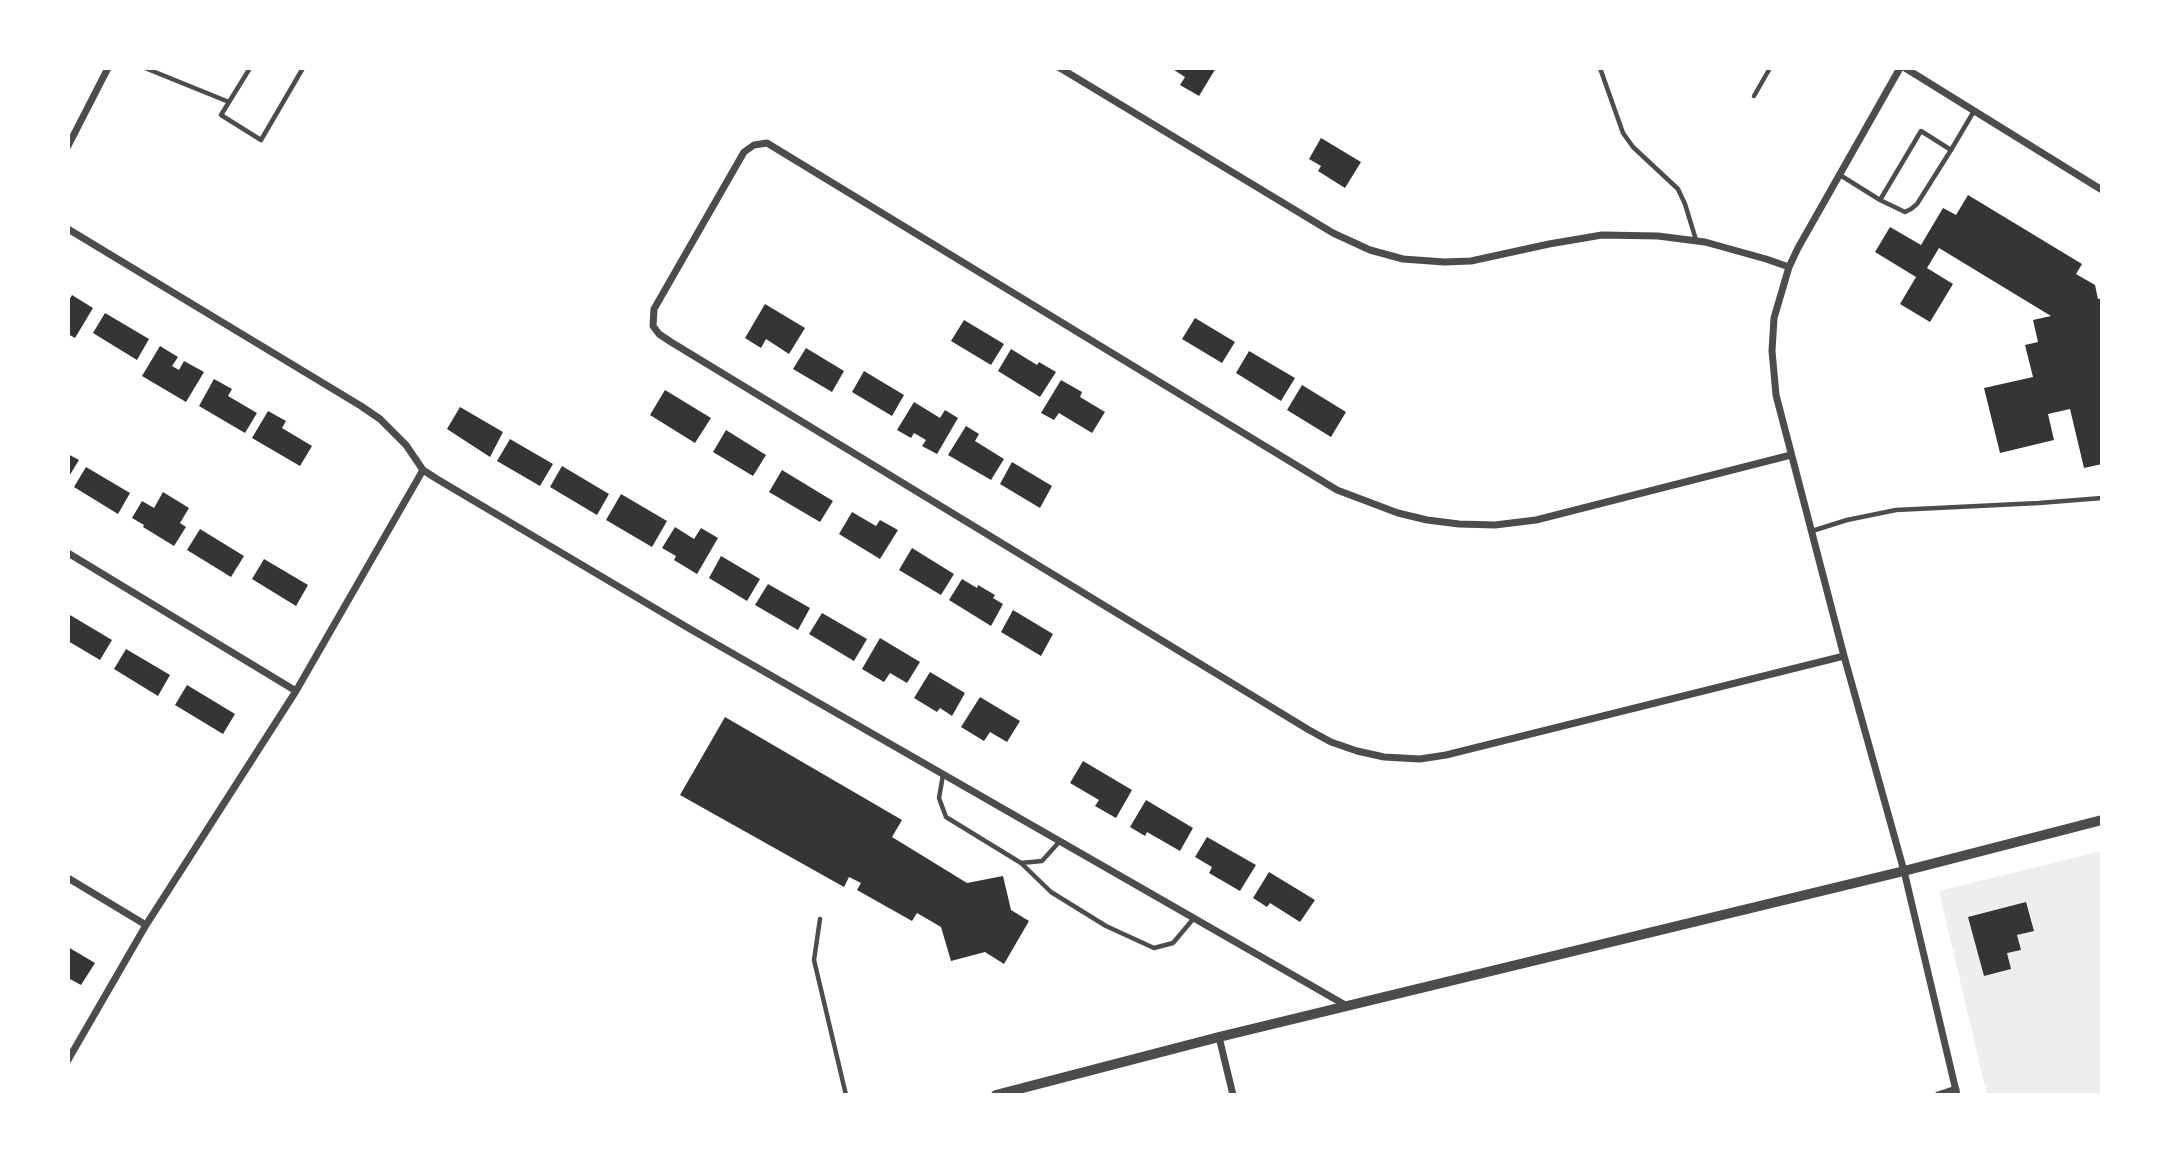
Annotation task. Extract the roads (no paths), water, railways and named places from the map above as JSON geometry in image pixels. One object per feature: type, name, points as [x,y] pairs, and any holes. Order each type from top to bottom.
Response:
[{"type":"street","points":[[68,146],[108,68]]},
{"type":"street","points":[[1060,68],[1333,233],[1370,250],[1403,259],[1471,261],[1602,235],[1658,236],[1696,241],[1766,258],[1789,267]]},
{"type":"street","points":[[1938,1095],[1956,1092],[1904,871],[1844,656],[1776,395],[1772,351],[1774,318],[1789,267],[1839,175],[1903,68],[2102,190]]},
{"type":"street","points":[[1791,455],[1536,520],[1459,524],[1398,513],[1338,490],[767,143],[754,145],[744,152],[653,309],[653,326],[671,342],[1309,730],[1331,742],[1357,751],[1384,757],[1420,759],[1446,755],[1844,656]]},
{"type":"street","points":[[68,229],[361,406],[380,419],[406,445],[423,470],[690,629],[1347,1006]]},
{"type":"street","points":[[68,1060],[146,925],[296,691],[423,470]]},
{"type":"street","points":[[68,553],[296,691]]},
{"type":"street","points":[[996,1095],[1219,1037],[1904,871],[2102,820]]},
{"type":"street","points":[[68,878],[146,925]]},
{"type":"street","points":[[1219,1037],[1233,1095]]},
{"type":"lane","points":[[145,68],[229,102]]},
{"type":"lane","points":[[250,68],[221,115],[261,140],[303,68]]},
{"type":"lane","points":[[1600,68],[1623,132],[1633,147],[1678,189],[1696,241]]},
{"type":"lane","points":[[1754,96],[1770,68]]},
{"type":"lane","points":[[1839,175],[1905,212],[1917,204],[1974,111]]},
{"type":"lane","points":[[1880,200],[1921,131],[1951,150]]},
{"type":"lane","points":[[1812,531],[1847,520],[1896,510],[2102,498]]},
{"type":"lane","points":[[943,774],[939,797],[946,817],[1021,863],[1051,892],[1106,926],[1154,948],[1173,943],[1194,918]]},
{"type":"lane","points":[[1021,863],[1042,862],[1059,841]]},
{"type":"lane","points":[[820,919],[814,960],[846,1095]]}]
